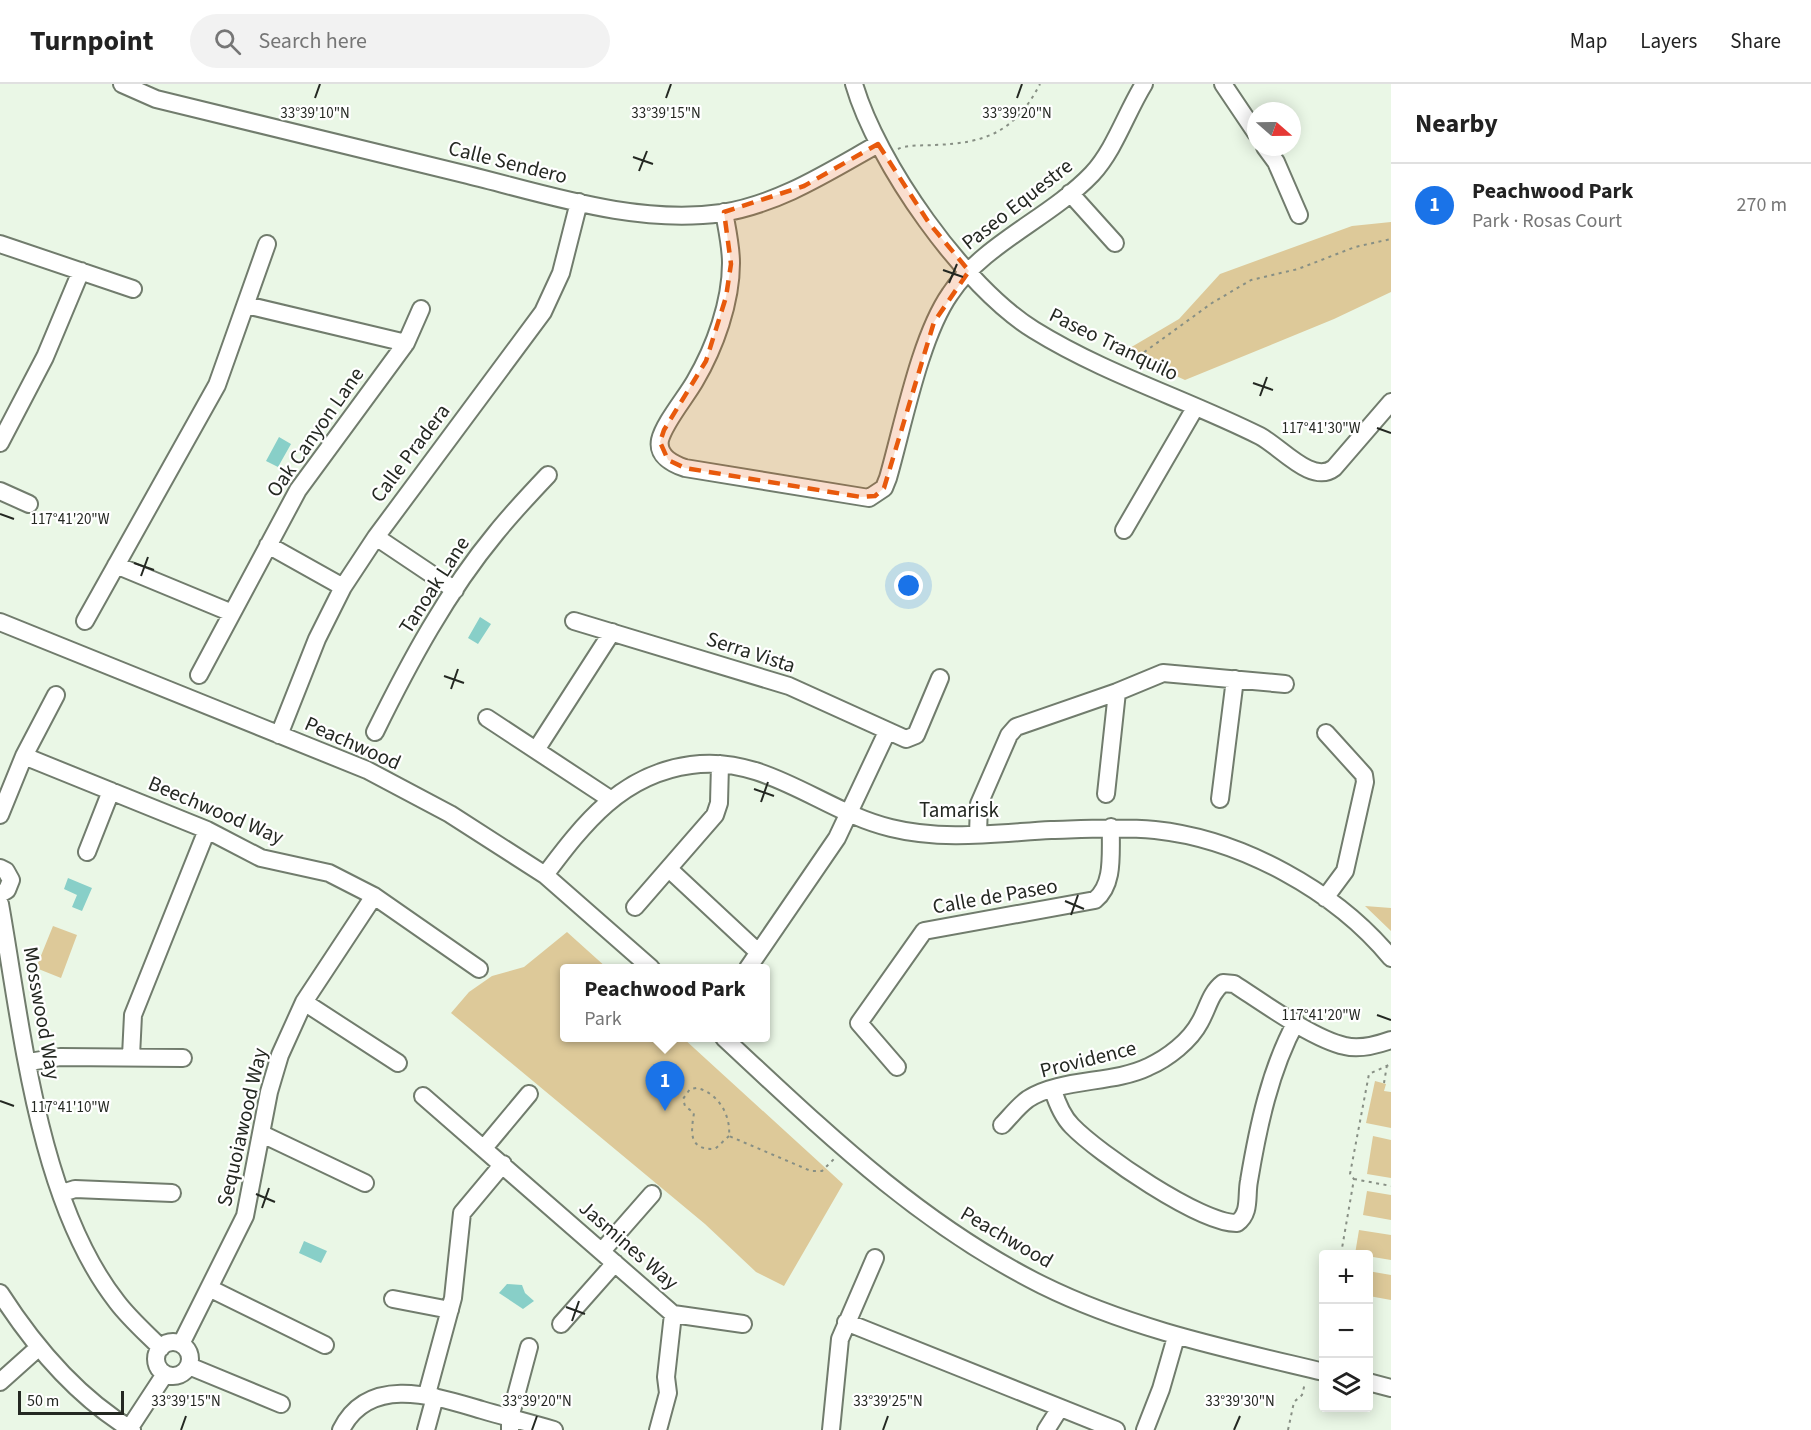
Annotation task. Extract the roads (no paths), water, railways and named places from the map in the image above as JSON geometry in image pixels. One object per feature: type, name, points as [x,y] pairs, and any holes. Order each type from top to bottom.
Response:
[{"type":"street","name":"Calle Sendero","points":[[122,84],[156,99],[579,202],[669,216],[724,212],[766,202],[882,150]]},
{"type":"street","name":"Paseo Tranquilo","points":[[854,84],[882,150],[929,223],[993,297],[1033,330],[1075,354],[1260,436],[1311,471],[1321,474],[1334,468],[1391,403]]},
{"type":"street","name":"Paseo Equestre","points":[[724,212],[731,264],[719,325],[697,378],[664,430],[660,442],[662,452],[668,460],[685,468],[861,497],[875,496],[884,488],[888,478],[934,322],[950,293],[969,271],[1070,193],[1102,161],[1144,84]]},
{"type":"street","points":[[1223,84],[1247,120]]},
{"type":"street","points":[[1272,156],[1299,215]]},
{"type":"street","points":[[1070,193],[1115,243]]},
{"type":"street","name":"Calle Pradera","points":[[279,735],[317,639],[343,587],[376,537],[543,312],[561,273],[579,202]]},
{"type":"street","points":[[0,244],[134,289]]},
{"type":"street","points":[[86,621],[216,384],[267,244]]},
{"type":"street","points":[[0,443],[45,357],[81,272]]},
{"type":"street","points":[[246,305],[406,343]]},
{"type":"street","name":"Oak Canyon Lane","points":[[199,675],[298,490],[406,343],[421,309]]},
{"type":"street","points":[[1124,530],[1195,408]]},
{"type":"street","name":"Tanoak Lane","points":[[375,732],[402,677],[455,590],[495,534],[548,475]]},
{"type":"street","points":[[0,491],[29,504]]},
{"type":"street","points":[[376,537],[455,590]]},
{"type":"street","points":[[268,545],[343,587]]},
{"type":"street","points":[[116,565],[232,613]]},
{"type":"street","name":"Serra Vista","points":[[574,621],[789,686],[887,732],[910,739],[916,735],[940,678]]},
{"type":"street","name":"Peachwood","points":[[0,622],[367,770],[440,809],[545,875],[645,964]]},
{"type":"street","points":[[536,750],[612,632]]},
{"type":"street","points":[[978,834],[979,804],[1009,735],[1016,727],[1118,692],[1163,673],[1285,684]]},
{"type":"street","points":[[1220,798],[1235,679]]},
{"type":"street","points":[[1106,794],[1118,692]]},
{"type":"street","points":[[0,815],[24,756],[56,695]]},
{"type":"street","points":[[487,718],[610,800]]},
{"type":"street","points":[[751,964],[837,838],[887,732]]},
{"type":"street","points":[[1325,898],[1346,871],[1365,782],[1364,775],[1326,734]]},
{"type":"street","name":"Beechwood Way","points":[[24,756],[207,830],[261,858],[329,873],[374,896],[478,969]]},
{"type":"street","points":[[635,907],[716,815],[719,803],[720,764]]},
{"type":"street","name":"Tamarisk","points":[[545,875],[578,831],[610,800],[632,786],[665,772],[691,765],[720,764],[754,770],[889,828],[927,836],[1111,827],[1157,831],[1202,839],[1238,851],[1292,877],[1325,898],[1371,937],[1391,958]]},
{"type":"street","points":[[87,852],[111,791]]},
{"type":"street","name":"Calle de Paseo","points":[[897,1067],[859,1023],[924,931],[1095,900],[1105,892],[1109,880],[1111,827]]},
{"type":"street","points":[[131,1056],[133,1015],[207,830]]},
{"type":"street","points":[[0,868],[6,871],[11,880],[8,890],[0,894]]},
{"type":"street","points":[[669,869],[758,951]]},
{"type":"street","name":"Sequoiawood Way","points":[[181,1344],[245,1216],[280,1055],[304,1002],[374,896]]},
{"type":"street","name":"Mosswood Way","points":[[0,904],[42,1131],[77,1236],[116,1302],[161,1348]]},
{"type":"street","name":"Providence","points":[[1002,1125],[1027,1100],[1053,1090],[1148,1068],[1184,1042],[1200,1023],[1215,989],[1223,983],[1234,984],[1296,1022],[1346,1046],[1377,1045],[1391,1040]]},
{"type":"street","points":[[304,1002],[398,1063]]},
{"type":"street","points":[[1053,1090],[1058,1106],[1071,1125],[1129,1172],[1216,1219],[1228,1223],[1240,1220],[1246,1211],[1249,1182],[1274,1070],[1282,1047],[1296,1022]]},
{"type":"street","name":"Peachwood","points":[[728,1042],[866,1168],[951,1233],[1008,1266],[1082,1302],[1176,1337],[1316,1370]]},
{"type":"street","points":[[28,1062],[60,1057],[183,1058]]},
{"type":"street","points":[[484,1148],[529,1094]]},
{"type":"street","name":"Jasmines Way","points":[[423,1095],[673,1314],[743,1324]]},
{"type":"street","points":[[262,1134],[365,1183]]},
{"type":"street","points":[[426,1430],[431,1395],[450,1310],[462,1214],[503,1164]]},
{"type":"street","points":[[63,1193],[75,1190],[172,1192]]},
{"type":"street","points":[[561,1324],[651,1194]]},
{"type":"street","points":[[831,1430],[840,1339],[875,1258]]},
{"type":"street","points":[[209,1288],[325,1345]]},
{"type":"street","points":[[0,1293],[38,1348],[99,1407],[131,1429],[165,1374]]},
{"type":"street","points":[[393,1299],[450,1310]]},
{"type":"street","points":[[658,1430],[668,1393],[666,1377],[673,1314]]},
{"type":"street","points":[[846,1322],[1116,1430]]},
{"type":"street","points":[[1145,1430],[1176,1337]]},
{"type":"street","points":[[170,1342],[181,1344],[190,1356],[189,1366],[182,1374],[165,1374],[156,1362],[161,1348],[170,1342]]},
{"type":"street","points":[[510,1424],[529,1347]]},
{"type":"street","points":[[0,1382],[38,1348]]},
{"type":"street","points":[[189,1366],[281,1404]]},
{"type":"street","points":[[1373,1384],[1391,1388]]},
{"type":"street","points":[[341,1430],[352,1414],[369,1402],[401,1393],[431,1395],[510,1424],[554,1430]]},
{"type":"street","points":[[1046,1430],[1060,1408]]},
{"type":"water","points":[[279,437],[291,444],[278,467],[266,461]]},
{"type":"water","points":[[480,617],[491,624],[478,644],[468,638]]},
{"type":"water","points":[[68,878],[92,888],[82,911],[72,907],[77,895],[64,889]]},
{"type":"water","points":[[304,1241],[327,1251],[321,1263],[299,1253]]},
{"type":"water","points":[[507,1284],[522,1285],[525,1293],[534,1301],[523,1309],[499,1293]]},
{"type":"place","name":"Peachwood Park","points":[[665,1111]]}]
